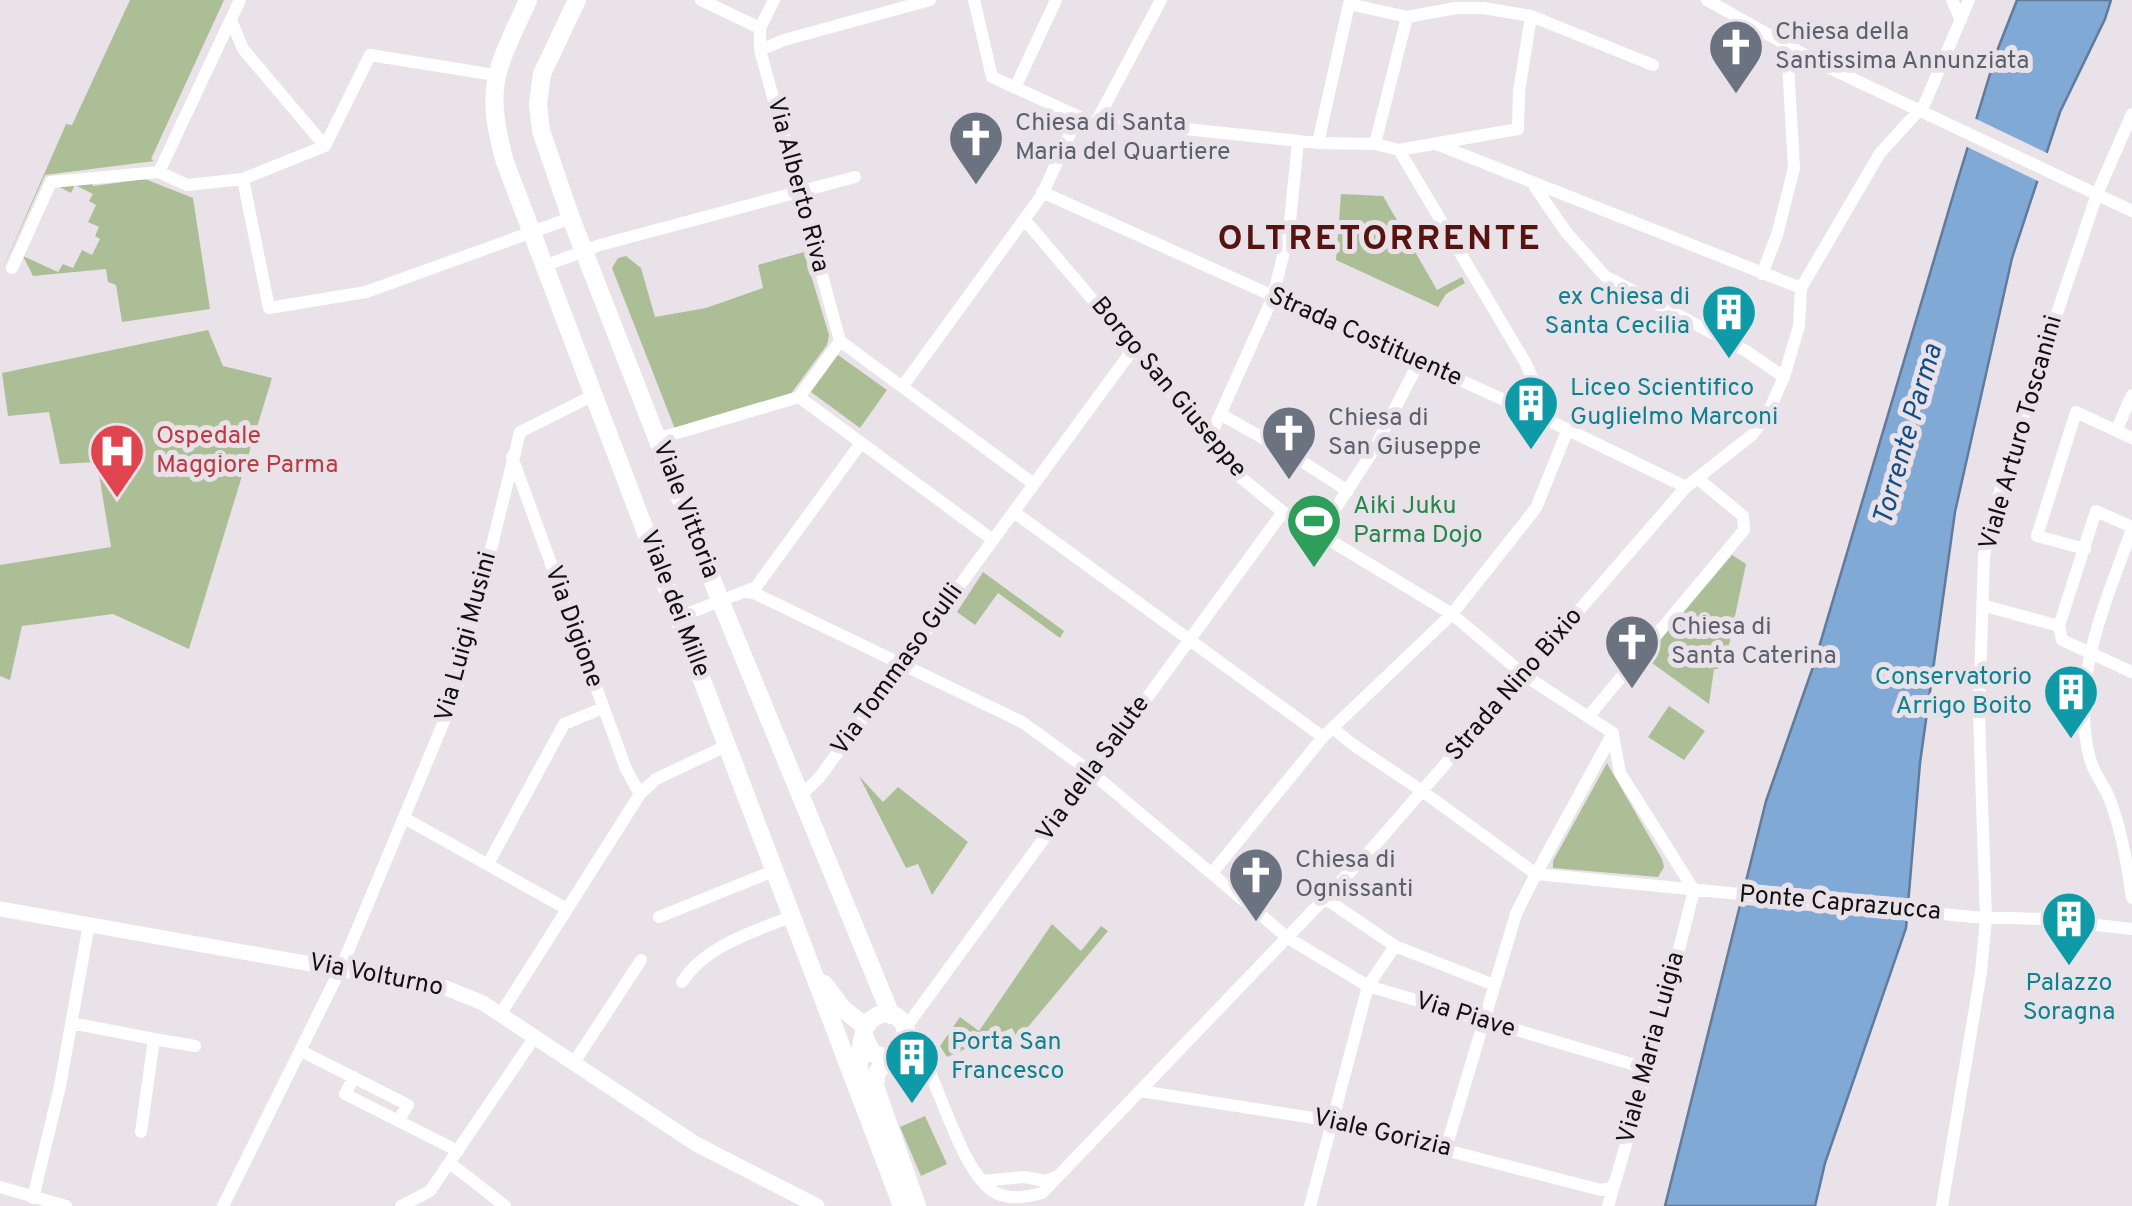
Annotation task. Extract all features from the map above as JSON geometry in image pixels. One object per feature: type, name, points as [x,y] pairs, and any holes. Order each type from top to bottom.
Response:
[{"type":"main road","name":"Viale dei Mille","points":[[528,0],[495,75],[495,127],[532,235],[807,952],[814,981],[861,1094],[898,1201]]},
{"type":"main road","name":"Viale Vittoria","points":[[577,0],[542,74],[538,104],[541,132],[720,600],[891,1015]]},
{"type":"main road","points":[[807,952],[830,995],[865,1031],[872,1053],[892,1057]]},
{"type":"main road","points":[[861,1094],[858,1072],[865,1031],[876,1016],[891,1015],[907,1030],[906,1046],[878,1068],[874,1082],[916,1206]]},
{"type":"main road","points":[[894,1141],[928,1206]]},
{"type":"street","points":[[159,172],[240,0]]},
{"type":"street","points":[[701,0],[760,28],[774,0]]},
{"type":"street","points":[[760,50],[930,0]]},
{"type":"street","points":[[974,0],[992,77],[1077,118],[1096,124],[1166,126],[1318,144],[1375,144],[1399,150],[1518,130],[1519,92],[1531,16]]},
{"type":"street","points":[[1015,88],[1056,0]]},
{"type":"street","points":[[1096,124],[1161,0]]},
{"type":"street","points":[[1707,0],[1788,46],[2132,212]]},
{"type":"street","points":[[1952,0],[1961,20]]},
{"type":"street","points":[[1921,110],[1969,0]]},
{"type":"street","points":[[1318,144],[1349,4],[1407,17],[1456,8],[1531,16],[1653,65]]},
{"type":"street","points":[[1375,144],[1407,17]]},
{"type":"street","points":[[231,20],[243,50],[325,146]]},
{"type":"street","name":"Via Alberto Riva","points":[[760,28],[760,50],[840,341]]},
{"type":"street","points":[[1762,274],[1777,235],[1794,168],[1788,46]]},
{"type":"street","points":[[12,268],[51,182],[159,172],[188,185],[243,178],[325,146],[370,55],[495,75]]},
{"type":"street","name":"Strada Nino Bixio","points":[[982,1181],[996,1193],[1016,1198],[1042,1193],[1326,898],[1691,483],[1752,435],[1767,416],[1784,377],[1799,326],[1801,288],[1880,152],[1921,110]]},
{"type":"street","name":"Viale Arturo Toscanini","points":[[1942,1206],[1982,972],[1986,918],[1979,715],[1984,556],[1990,523],[2097,194],[2132,114]]},
{"type":"street","points":[[902,387],[1042,192],[1077,118]]},
{"type":"street","points":[[1210,437],[1274,297],[1290,231],[1298,142]]},
{"type":"street","points":[[1436,144],[1801,288]]},
{"type":"street","points":[[1399,150],[1525,362],[1536,386],[1530,412]]},
{"type":"street","points":[[243,178],[268,308],[366,292],[571,218]]},
{"type":"street","points":[[544,266],[584,251],[855,178]]},
{"type":"street","points":[[1534,185],[1566,232],[1605,276],[1746,350],[1784,377]]},
{"type":"street","name":"Strada Costituente","points":[[1042,192],[1691,483],[1743,516],[1744,530],[1588,717]]},
{"type":"street","name":"Borgo San Giuseppe","points":[[1024,219],[1210,437],[1238,476],[1318,535],[1452,614],[1524,675],[1613,733]]},
{"type":"street","points":[[658,439],[799,397],[840,341],[1034,484],[1129,354],[1127,340]]},
{"type":"street","points":[[1318,535],[1373,452],[1419,362]]},
{"type":"street","name":"Via Luigi Musini","points":[[222,1206],[340,968],[455,695],[520,432],[594,395]]},
{"type":"street","points":[[2117,429],[2132,395]]},
{"type":"street","points":[[799,397],[994,540]]},
{"type":"street","points":[[2085,549],[2037,536],[2076,412],[2132,438]]},
{"type":"street","points":[[1220,414],[1286,450],[1348,491]]},
{"type":"street","points":[[1212,874],[1328,732],[1452,614],[1536,508],[1568,429]]},
{"type":"street","points":[[679,617],[758,584],[861,443]]},
{"type":"street","name":"Via Digione","points":[[512,457],[626,769],[640,794]]},
{"type":"street","name":"Via Tommaso Gulli","points":[[799,797],[819,778],[1034,484]]},
{"type":"street","points":[[500,509],[514,501],[529,506]]},
{"type":"street","points":[[2132,672],[2089,650],[2062,640],[2058,626],[2096,511],[2132,528],[2089,650],[2084,728],[2090,763],[2109,798],[2124,846],[2132,898]]},
{"type":"street","points":[[1014,512],[1188,639],[1422,790],[1536,874]]},
{"type":"street","name":"Via della Salute","points":[[907,1030],[1283,512]]},
{"type":"street","name":"Via Piave","points":[[745,592],[1022,722],[1091,772],[1288,938],[1368,986],[1635,1065],[1646,1078]]},
{"type":"street","points":[[1982,605],[2058,626]]},
{"type":"street","points":[[488,864],[564,724],[603,708]]},
{"type":"street","points":[[1446,1148],[1516,914],[1613,733]]},
{"type":"street","points":[[1613,733],[1620,772],[1694,890]]},
{"type":"street","points":[[500,1015],[640,794],[656,779],[728,745]]},
{"type":"street","points":[[406,819],[567,909]]},
{"type":"street","points":[[659,917],[776,870]]},
{"type":"street","name":"Ponte Caprazucca","points":[[1536,874],[2132,929]]},
{"type":"street","name":"Viale Maria Luigia","points":[[1608,1206],[1646,1078],[1694,890]]},
{"type":"street","points":[[1326,898],[1395,946],[1494,985]]},
{"type":"street","name":"Via Volturno","points":[[0,909],[446,988],[482,1003],[696,1144],[817,1206]]},
{"type":"street","points":[[682,982],[696,963],[728,943],[793,916]]},
{"type":"street","points":[[33,1198],[90,924]]},
{"type":"street","points":[[1310,1206],[1368,986],[1395,946]]},
{"type":"street","points":[[573,1064],[641,960]]},
{"type":"street","points":[[71,1023],[195,1046]]},
{"type":"street","points":[[907,1030],[924,1057],[982,1181],[1024,1177],[1054,1180],[1052,1206]]},
{"type":"street","points":[[401,1206],[430,1191],[534,1038]]},
{"type":"street","points":[[141,1132],[154,1040]]},
{"type":"street","points":[[301,1051],[354,1078],[344,1094],[398,1121],[455,1158],[505,1206]]},
{"type":"street","points":[[892,1057],[910,1058],[929,1074]]},
{"type":"street","name":"Viale Gorizia","points":[[1140,1091],[1333,1121],[1598,1189],[1610,1188],[1616,1180]]},
{"type":"street","points":[[0,1187],[66,1206]]},
{"type":"green space","points":[[130,0],[224,0],[151,159],[154,161],[45,175],[0,275],[66,124],[72,125]]},
{"type":"green space","points":[[145,179],[193,198],[210,309],[122,322],[116,285],[108,282],[106,269],[33,276],[23,256],[58,272],[63,264],[73,268],[82,250],[92,255],[100,239],[95,236],[99,227],[88,222],[96,205],[89,201],[93,194],[75,185],[71,193],[56,185],[92,182],[93,186]]},
{"type":"green space","points":[[1341,194],[1383,196],[1437,290],[1462,277],[1465,283],[1446,294],[1438,307],[1336,260]]},
{"type":"green space","points":[[804,252],[829,335],[827,345],[790,395],[675,429],[612,268],[618,258],[626,256],[641,268],[655,317],[706,308],[763,288],[758,265]]},
{"type":"green space","name":"Ospedale Maggiore Parma","points":[[208,330],[223,366],[272,378],[189,649],[113,614],[22,626],[10,680],[0,676],[0,565],[111,547],[97,462],[60,464],[49,412],[8,416],[2,373]]},
{"type":"green space","points":[[838,355],[887,390],[860,428],[811,392]]},
{"type":"green space","points":[[1732,555],[1746,564],[1726,659],[1720,658],[1718,669],[1714,669],[1709,704],[1645,658]]},
{"type":"green space","points":[[983,572],[1064,631],[1060,638],[998,593],[975,625],[957,612]]},
{"type":"green space","points":[[1669,706],[1705,731],[1684,760],[1648,737]]},
{"type":"green space","points":[[1607,763],[1662,859],[1664,867],[1658,877],[1553,868],[1553,861]]},
{"type":"green space","points":[[859,776],[883,802],[898,787],[968,842],[932,895],[918,864],[906,868]]},
{"type":"green space","points":[[1052,924],[1081,951],[1101,926],[1108,931],[1018,1039],[1012,1028],[947,1057],[940,1046],[960,1017],[979,1031]]},
{"type":"green space","points":[[925,1116],[947,1164],[921,1176],[900,1127]]},
{"type":"water","name":"Torrente Parma","points":[[2017,0],[2111,0],[2060,112],[2012,258],[1955,512],[1920,763],[1906,928],[1825,1163],[1815,1206],[1665,1206],[1766,801],[1814,664],[1997,51]]},
{"type":"pier","points":[[1972,117],[2051,155],[2042,183],[1963,145]]},
{"type":"pier","points":[[1741,883],[1913,899],[1911,921],[1736,904]]},
{"type":"place","name":"Chiesa della Santissima Annunziata","points":[[1736,96]]},
{"type":"place","name":"Chiesa di Santa Maria del Quartiere","points":[[976,187]]},
{"type":"place","name":"ex Chiesa di Santa Cecilia","points":[[1729,361]]},
{"type":"place","name":"Liceo Scientifico Guglielmo Marconi","points":[[1531,452]]},
{"type":"place","name":"Chiesa di San Giuseppe","points":[[1289,482]]},
{"type":"place","name":"Ospedale Maggiore Parma","points":[[117,500]]},
{"type":"place","name":"Aiki Juku Parma Dojo","points":[[1314,570]]},
{"type":"place","name":"Chiesa di Santa Caterina","points":[[1632,691]]},
{"type":"place","name":"Conservatorio Arrigo Boito","points":[[2071,741]]},
{"type":"place","name":"Chiesa di Ognissanti","points":[[1256,924]]},
{"type":"place","name":"Palazzo Soragna","points":[[2069,968]]},
{"type":"place","name":"Porta San Francesco","points":[[912,1106]]},
{"type":"district","name":"OLTRETORRENTE","points":[[1380,240]]}]
